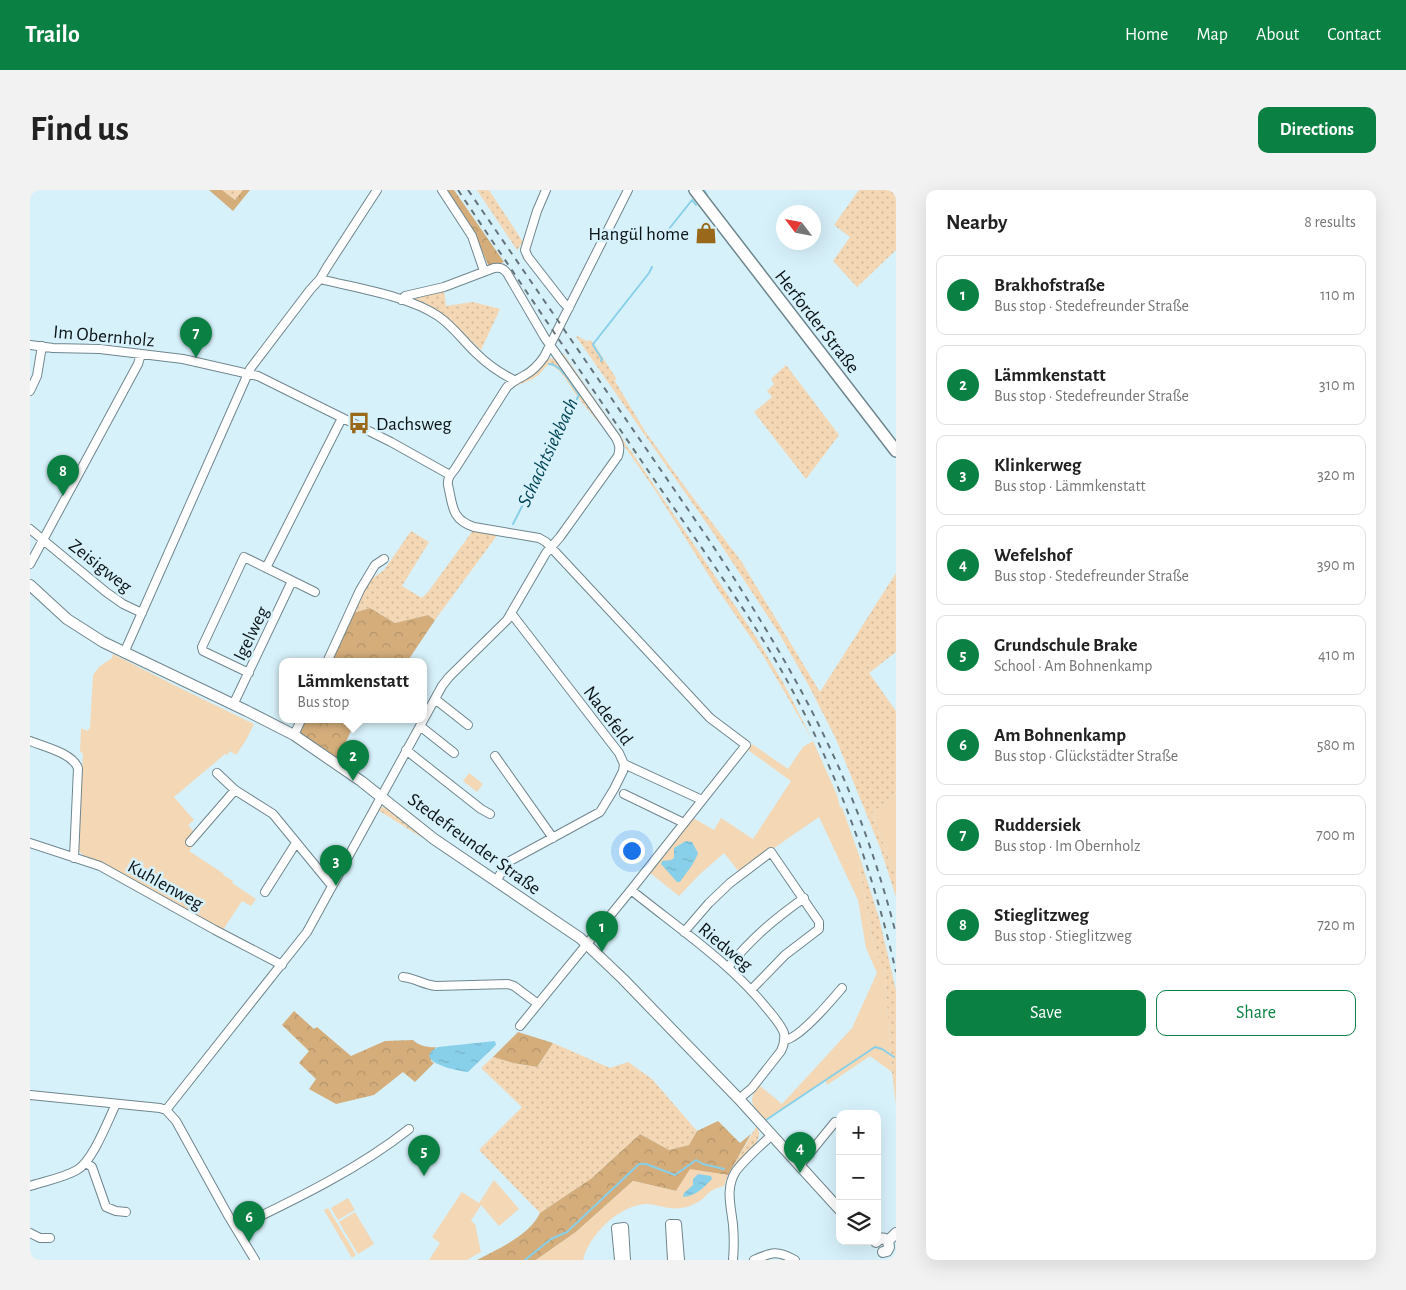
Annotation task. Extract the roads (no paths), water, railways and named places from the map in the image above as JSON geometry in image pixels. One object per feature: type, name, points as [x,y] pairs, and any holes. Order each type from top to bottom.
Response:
[{"type":"main road","name":"Herforder Straße","points":[[695,190],[896,450]]},
{"type":"street","points":[[125,650],[248,373],[320,279],[377,190]]},
{"type":"street","points":[[442,190],[472,236],[484,272]]},
{"type":"street","points":[[546,190],[525,250],[528,257],[569,308]]},
{"type":"street","points":[[520,1026],[746,745],[710,718],[546,542],[539,538],[474,527],[466,524],[455,513],[448,478],[507,387],[514,380],[525,375],[535,367],[544,357],[628,190]]},
{"type":"street","points":[[401,300],[405,296],[444,287],[500,267],[507,273],[550,346],[616,438],[620,450],[618,456],[578,513],[560,538],[546,553],[507,620],[448,677],[427,713]]},
{"type":"street","points":[[320,279],[401,300],[429,310],[439,316],[493,368],[514,380]]},
{"type":"street","name":"Im Obernholz","points":[[30,345],[100,349],[192,360],[258,376],[391,442],[448,478]]},
{"type":"street","points":[[30,391],[38,376],[42,346]]},
{"type":"street","points":[[30,564],[138,364],[141,354]]},
{"type":"street","points":[[266,568],[342,418]]},
{"type":"street","name":"Zeisigweg","points":[[30,529],[115,599],[142,613]]},
{"type":"street","points":[[249,673],[203,651],[202,647],[244,557],[315,592]]},
{"type":"street","points":[[329,658],[360,590],[376,565],[384,559]]},
{"type":"street","name":"Igelweg","points":[[234,702],[292,581]]},
{"type":"street","name":"Stedefreunder Straße","points":[[30,585],[67,619],[94,637],[296,732],[382,796],[431,837],[586,943],[739,1099],[836,1206]]},
{"type":"street","name":"Nadefeld","points":[[496,881],[508,862],[600,812],[623,771],[624,764],[619,753],[511,613]]},
{"type":"street","points":[[435,699],[468,725]]},
{"type":"street","points":[[296,732],[300,723]]},
{"type":"street","points":[[166,1110],[307,932],[422,723]]},
{"type":"street","points":[[420,726],[454,753]]},
{"type":"street","points":[[30,742],[69,756],[78,768],[74,858]]},
{"type":"street","points":[[406,750],[480,809],[490,814]]},
{"type":"street","points":[[495,756],[553,838]]},
{"type":"street","points":[[624,764],[702,800]]},
{"type":"street","points":[[217,773],[235,790],[273,814],[332,886]]},
{"type":"street","points":[[190,842],[235,790]]},
{"type":"street","points":[[624,794],[684,823]]},
{"type":"street","points":[[265,892],[296,842]]},
{"type":"street","name":"Kuhlenweg","points":[[30,843],[100,866],[282,965]]},
{"type":"street","points":[[684,932],[709,903],[730,883],[771,852],[819,922],[819,929],[785,955],[751,990]]},
{"type":"street","name":"Riedweg","points":[[630,890],[728,967],[751,990],[779,1024],[784,1033],[784,1040]]},
{"type":"street","points":[[728,967],[740,952],[776,917],[804,898]]},
{"type":"street","points":[[403,977],[436,986],[508,984],[514,986],[538,1004]]},
{"type":"street","points":[[739,1099],[752,1088],[781,1052],[784,1040],[793,1038],[826,1008],[842,988]]},
{"type":"street","points":[[30,1095],[166,1110],[182,1131],[255,1260]]},
{"type":"street","points":[[30,1186],[78,1169],[86,1163],[116,1104]]},
{"type":"street","points":[[800,1165],[835,1122]]},
{"type":"street","points":[[236,1228],[300,1197],[354,1166],[386,1146],[409,1128]]},
{"type":"street","points":[[733,1260],[733,1224],[729,1198],[733,1177],[742,1164],[772,1135]]},
{"type":"street","points":[[86,1163],[92,1167],[106,1206],[116,1211],[126,1212]]},
{"type":"street","points":[[672,1260],[670,1224],[678,1224],[680,1260]]},
{"type":"street","points":[[619,1260],[616,1228],[624,1227],[626,1260]]},
{"type":"street","points":[[30,1233],[40,1238],[50,1238]]},
{"type":"street","points":[[888,1240],[896,1233]]},
{"type":"street","points":[[881,1238],[888,1240]]},
{"type":"street","points":[[876,1245],[883,1256],[889,1247],[888,1240]]},
{"type":"street","points":[[754,1260],[778,1252],[794,1260]]},
{"type":"water","points":[[686,841],[692,842],[698,853],[693,864],[680,882],[677,882],[661,864],[662,861],[674,858],[674,848]]},
{"type":"water","points":[[495,1041],[496,1045],[468,1072],[455,1070],[439,1064],[429,1057],[431,1052],[438,1047]]},
{"type":"water","points":[[698,1174],[711,1176],[712,1179],[696,1193],[683,1197],[684,1193],[693,1185],[693,1179]]},
{"type":"waterway","name":"Schachtsiekbach","points":[[704,190],[707,195],[706,197]]},
{"type":"waterway","name":"Schachtsiekbach","points":[[668,239],[665,234],[692,200],[696,205]]},
{"type":"waterway","name":"Schachtsiekbach","points":[[601,361],[602,359],[593,345],[594,343],[652,267]]},
{"type":"waterway","name":"Schachtsiekbach","points":[[513,524],[579,395],[562,371],[558,367],[549,364]]},
{"type":"waterway","points":[[766,1120],[875,1047],[894,1057]]},
{"type":"waterway","points":[[525,1260],[551,1239],[567,1232],[639,1164],[646,1164],[675,1175],[696,1160],[703,1164],[724,1169]]},
{"type":"railway","points":[[458,190],[733,593],[780,668],[818,741],[849,816],[875,893],[896,972]]},
{"type":"railway","points":[[468,190],[709,540],[757,614],[786,664],[838,765],[858,813],[875,861],[896,934]]},
{"type":"place","name":"Hangül home","points":[[706,233]]},
{"type":"place","name":"Ruddersiek","points":[[196,358]]},
{"type":"place","name":"Dachsweg","points":[[359,423]]},
{"type":"place","name":"Stieglitzweg","points":[[63,496]]},
{"type":"place","name":"Lämmkenstatt","points":[[353,781]]},
{"type":"place","name":"Klinkerweg","points":[[336,886]]},
{"type":"place","name":"Brakhofstraße","points":[[602,952]]},
{"type":"place","name":"Wefelshof","points":[[800,1173]]},
{"type":"place","name":"Grundschule Brake","points":[[424,1176]]},
{"type":"place","name":"Am Bohnenkamp","points":[[249,1242]]}]
